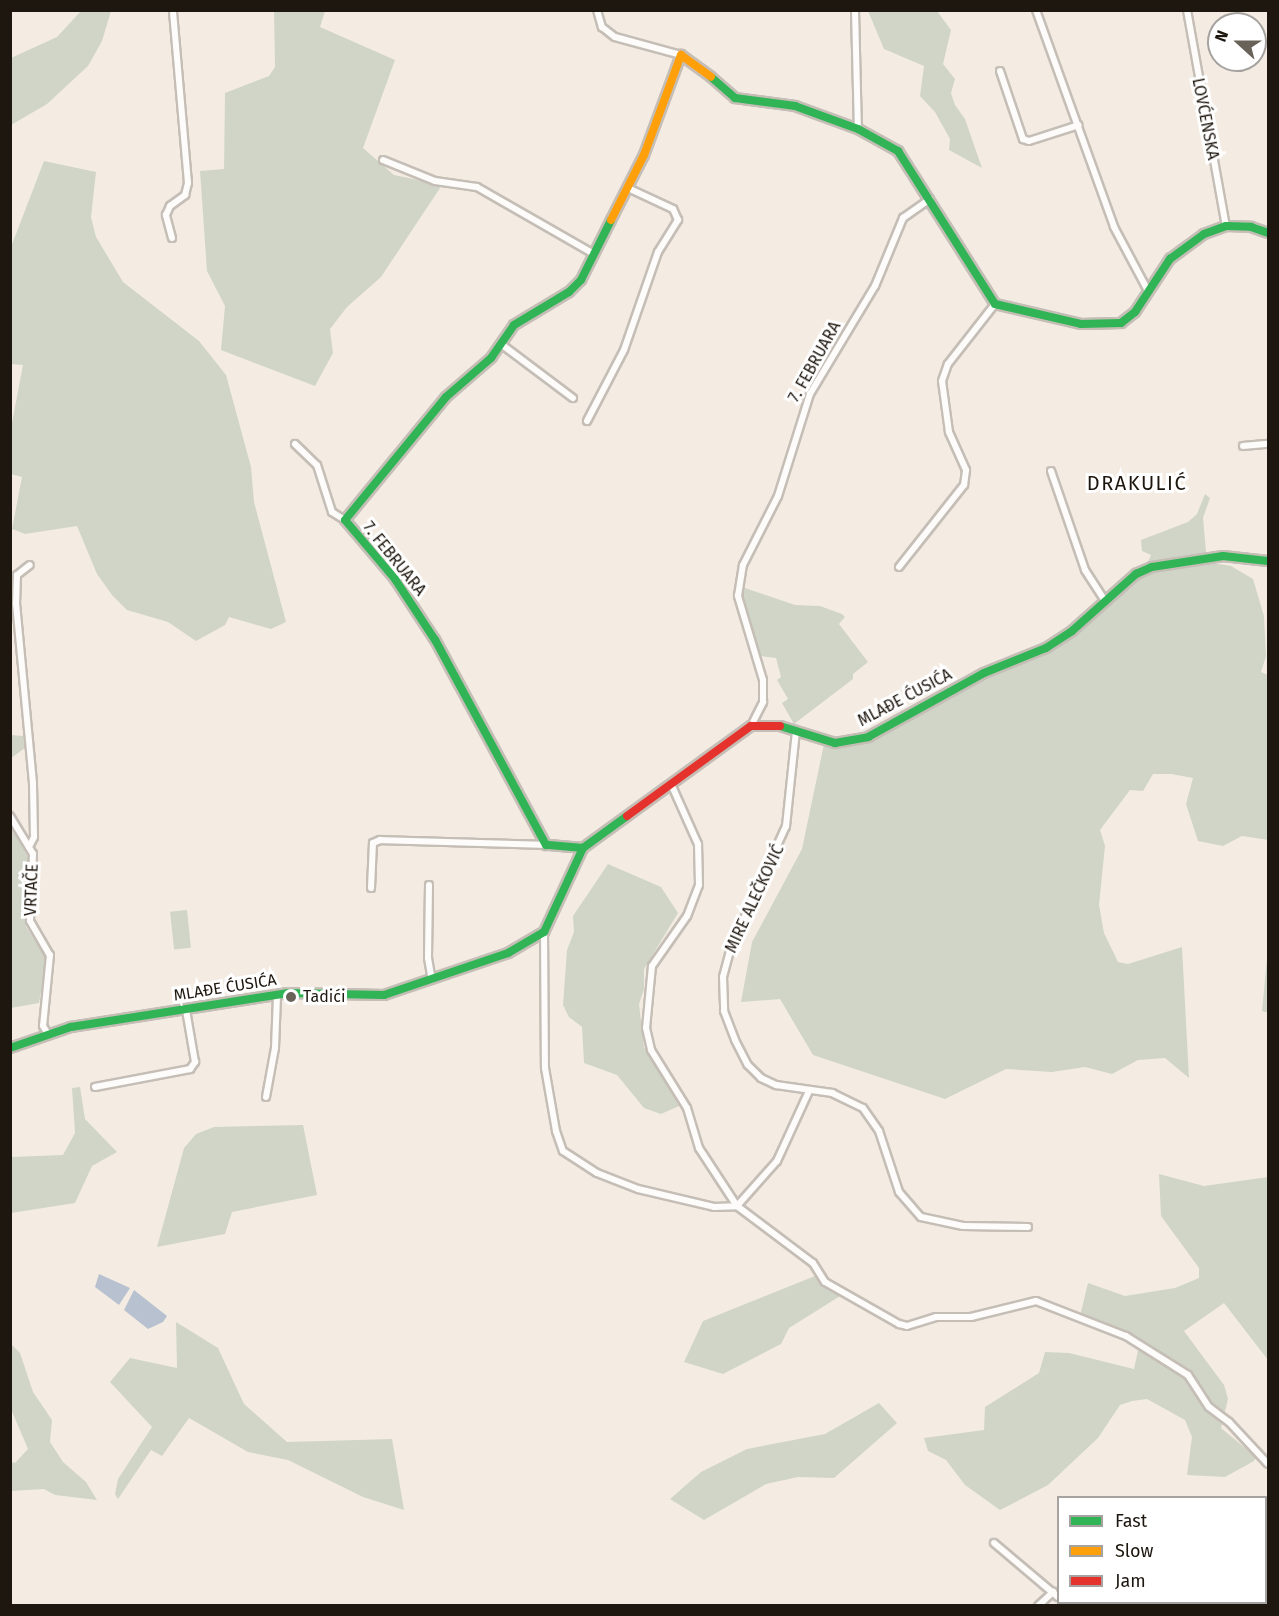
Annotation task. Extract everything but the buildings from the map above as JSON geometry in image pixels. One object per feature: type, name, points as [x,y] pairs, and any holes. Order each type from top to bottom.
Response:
[{"type":"street","points":[[172,238],[166,215],[170,206],[185,195],[188,183],[174,10]]},
{"type":"street","points":[[597,10],[603,27],[615,37],[681,55],[698,65],[735,99],[795,106],[858,129],[898,151],[931,199],[979,283],[996,304],[1069,322],[1105,326],[1121,323],[1135,312],[1147,289],[1170,259],[1204,234],[1226,226],[1251,227],[1269,233]]},
{"type":"street","points":[[855,10],[858,129]]},
{"type":"street","points":[[1036,10],[1079,124],[1114,227],[1147,289]]},
{"type":"street","name":"LOVĆENSKA","points":[[1188,10],[1226,226]]},
{"type":"street","name":"7. FEBRUARA","points":[[546,845],[435,640],[395,579],[345,520],[446,397],[480,370],[520,319],[574,287],[628,188],[663,112],[681,55]]},
{"type":"street","points":[[1000,71],[1023,139],[1029,141],[1079,124]]},
{"type":"street","points":[[383,160],[429,180],[477,187],[594,254]]},
{"type":"street","points":[[587,421],[624,350],[658,252],[678,220],[673,209],[628,188]]},
{"type":"street","name":"7. FEBRUARA","points":[[752,726],[763,702],[763,680],[738,596],[743,565],[778,495],[810,394],[875,286],[903,218],[931,199]]},
{"type":"street","points":[[899,567],[964,485],[966,470],[949,432],[942,381],[948,364],[996,304]]},
{"type":"street","points":[[501,344],[573,398]]},
{"type":"street","points":[[295,444],[316,465],[332,512],[345,520]]},
{"type":"street","points":[[1243,446],[1269,444]]},
{"type":"street","points":[[1051,471],[1085,570],[1104,601]]},
{"type":"street","name":"MLAĐE ĆUSIĆA","points":[[583,848],[672,786],[752,726],[765,724],[835,743],[868,737],[984,673],[1046,648],[1136,574],[1164,564],[1223,556],[1269,561]]},
{"type":"street","points":[[29,847],[34,837],[33,783],[16,604],[17,575],[30,565]]},
{"type":"street","points":[[757,715],[765,724]]},
{"type":"street","name":"MIRE ALEČKOVIĆ","points":[[796,731],[786,826],[731,947],[722,990],[727,1020],[752,1070],[769,1082],[840,1096],[868,1113],[879,1131],[899,1192],[921,1217],[963,1226],[1028,1227]]},
{"type":"street","points":[[672,786],[698,844],[699,885],[687,916],[652,966],[646,1028],[651,1050],[687,1108],[708,1165],[737,1206],[813,1263],[825,1282],[899,1324],[907,1326],[936,1317],[971,1317],[1036,1301],[1126,1336],[1188,1375],[1209,1407],[1229,1422],[1269,1464]]},
{"type":"street","name":"VRTAČE","points":[[10,816],[29,847],[34,866],[30,921],[50,955],[43,1026],[48,1034]]},
{"type":"street","points":[[371,888],[373,843],[380,840],[583,848],[544,932],[545,1068],[563,1151],[597,1173],[638,1188],[714,1207],[737,1206],[777,1161],[809,1090]]},
{"type":"street","points":[[429,885],[428,948],[432,980]]},
{"type":"street","name":"MLAĐE ĆUSIĆA","points":[[10,1048],[48,1034],[298,993],[376,996],[432,980],[518,949],[544,932]]},
{"type":"street","points":[[266,1097],[275,1048],[277,996]]},
{"type":"street","points":[[95,1087],[190,1069],[195,1062],[186,1010]]},
{"type":"street","points":[[994,1543],[1056,1595],[1038,1605]]},
{"type":"shaded area","points":[[81,11],[111,11],[102,41],[88,66],[47,104],[11,125],[11,58],[57,37]]},
{"type":"shaded area","points":[[274,11],[325,11],[320,27],[395,60],[363,148],[394,175],[442,185],[381,277],[347,307],[330,329],[333,353],[315,386],[221,350],[225,306],[207,271],[200,171],[224,169],[225,93],[269,76],[275,67]]},
{"type":"shaded area","points":[[868,11],[937,11],[951,30],[943,64],[955,79],[951,93],[955,105],[965,119],[982,168],[949,150],[950,139],[935,112],[920,96],[924,66],[884,49]]},
{"type":"shaded area","points":[[44,161],[96,172],[91,217],[96,237],[123,282],[199,341],[226,375],[251,467],[254,502],[286,622],[271,629],[229,617],[225,625],[196,641],[168,622],[127,610],[112,595],[97,574],[77,526],[25,534],[12,529],[22,477],[11,474],[11,428],[23,365],[11,364],[11,247]]},
{"type":"shaded area","points":[[1205,494],[1210,498],[1203,518],[1207,562],[1231,566],[1253,579],[1264,616],[1266,656],[1261,672],[1268,675],[1268,840],[1242,836],[1223,846],[1198,841],[1186,804],[1193,778],[1171,774],[1153,774],[1143,791],[1130,790],[1100,830],[1105,846],[1099,905],[1104,933],[1118,962],[1128,964],[1182,947],[1189,1078],[1165,1058],[1138,1060],[1112,1074],[1085,1067],[1052,1072],[1006,1069],[945,1099],[813,1055],[780,999],[741,1002],[752,942],[802,849],[824,744],[860,737],[1082,622],[1144,571],[1151,555],[1142,551],[1141,540],[1188,522],[1197,514]]},
{"type":"shaded area","points":[[745,588],[795,605],[820,606],[842,614],[845,617],[839,624],[868,662],[853,674],[853,679],[794,724],[782,703],[788,699],[777,680],[781,677],[776,658],[760,656],[745,611],[741,592]]},
{"type":"shaded area","points":[[11,735],[23,736],[25,748],[11,758]]},
{"type":"shaded area","points":[[10,826],[29,859],[25,925],[47,960],[39,1003],[11,1008]]},
{"type":"shaded area","points":[[608,864],[661,887],[678,913],[644,969],[644,989],[639,1004],[644,1047],[679,1106],[661,1114],[644,1108],[617,1075],[584,1063],[582,1027],[569,1017],[563,1005],[567,950],[574,932],[573,916]]},
{"type":"shaded area","points":[[187,910],[191,948],[174,950],[170,912]]},
{"type":"shaded area","points":[[1268,947],[1268,1013],[1262,1011]]},
{"type":"shaded area","points":[[80,1087],[85,1119],[117,1152],[92,1166],[75,1203],[11,1213],[11,1157],[63,1155],[75,1133],[72,1088]]},
{"type":"shaded area","points":[[303,1125],[317,1195],[232,1212],[225,1234],[157,1247],[184,1148],[196,1134],[214,1127]]},
{"type":"shaded area","points":[[1159,1174],[1204,1186],[1268,1177],[1268,1360],[1224,1303],[1184,1331],[1224,1385],[1228,1399],[1221,1428],[1256,1457],[1254,1461],[1225,1477],[1187,1475],[1192,1437],[1185,1420],[1147,1399],[1132,1401],[1120,1405],[1098,1438],[1048,1485],[1000,1510],[965,1485],[946,1460],[928,1451],[924,1438],[984,1430],[985,1407],[1039,1373],[1045,1352],[1069,1353],[1134,1369],[1139,1346],[1080,1316],[1088,1283],[1125,1296],[1175,1288],[1199,1278],[1199,1268],[1161,1216]]},
{"type":"shaded area","points":[[815,1276],[845,1293],[789,1328],[781,1344],[723,1374],[684,1362],[703,1321]]},
{"type":"shaded area","points":[[176,1322],[218,1348],[244,1404],[287,1442],[392,1439],[404,1510],[363,1497],[288,1460],[248,1452],[189,1418],[162,1456],[151,1450],[118,1499],[115,1494],[118,1479],[152,1427],[110,1382],[130,1358],[177,1368]]},
{"type":"shaded area","points":[[11,1344],[20,1353],[33,1392],[52,1420],[50,1442],[63,1462],[86,1482],[97,1500],[55,1495],[44,1489],[11,1491],[11,1462],[15,1463],[28,1449],[11,1409]]},
{"type":"shaded area","points":[[879,1403],[897,1423],[834,1478],[798,1477],[766,1484],[704,1520],[670,1499],[701,1472],[747,1449],[825,1434]]},
{"type":"water","points":[[99,1274],[130,1288],[119,1305],[95,1287]]},
{"type":"water","points":[[134,1290],[167,1316],[163,1322],[148,1329],[124,1310]]},
{"type":"traffic: fast","points":[[711,77],[735,98],[795,106],[858,129],[898,151],[995,304],[1081,324],[1121,323],[1135,312],[1170,259],[1204,234],[1226,226],[1251,227],[1268,233]]},
{"type":"traffic: fast","points":[[583,848],[546,845],[435,640],[395,579],[345,520],[446,397],[491,358],[514,325],[569,292],[581,280],[611,220]]},
{"type":"traffic: fast","points":[[780,726],[835,743],[868,737],[984,673],[1046,648],[1072,631],[1136,574],[1152,567],[1223,556],[1268,561]]},
{"type":"traffic: fast","points":[[10,1048],[71,1027],[288,993],[384,995],[508,953],[544,932],[583,848],[627,816]]},
{"type":"traffic: slow","points":[[611,220],[644,155],[681,55],[711,77]]},
{"type":"traffic: jam","points":[[627,816],[751,726],[780,726]]},
{"type":"place","name":"Tadići","points":[[291,997]]},
{"type":"district","name":"DRAKULIĆ","points":[[1137,483]]}]
